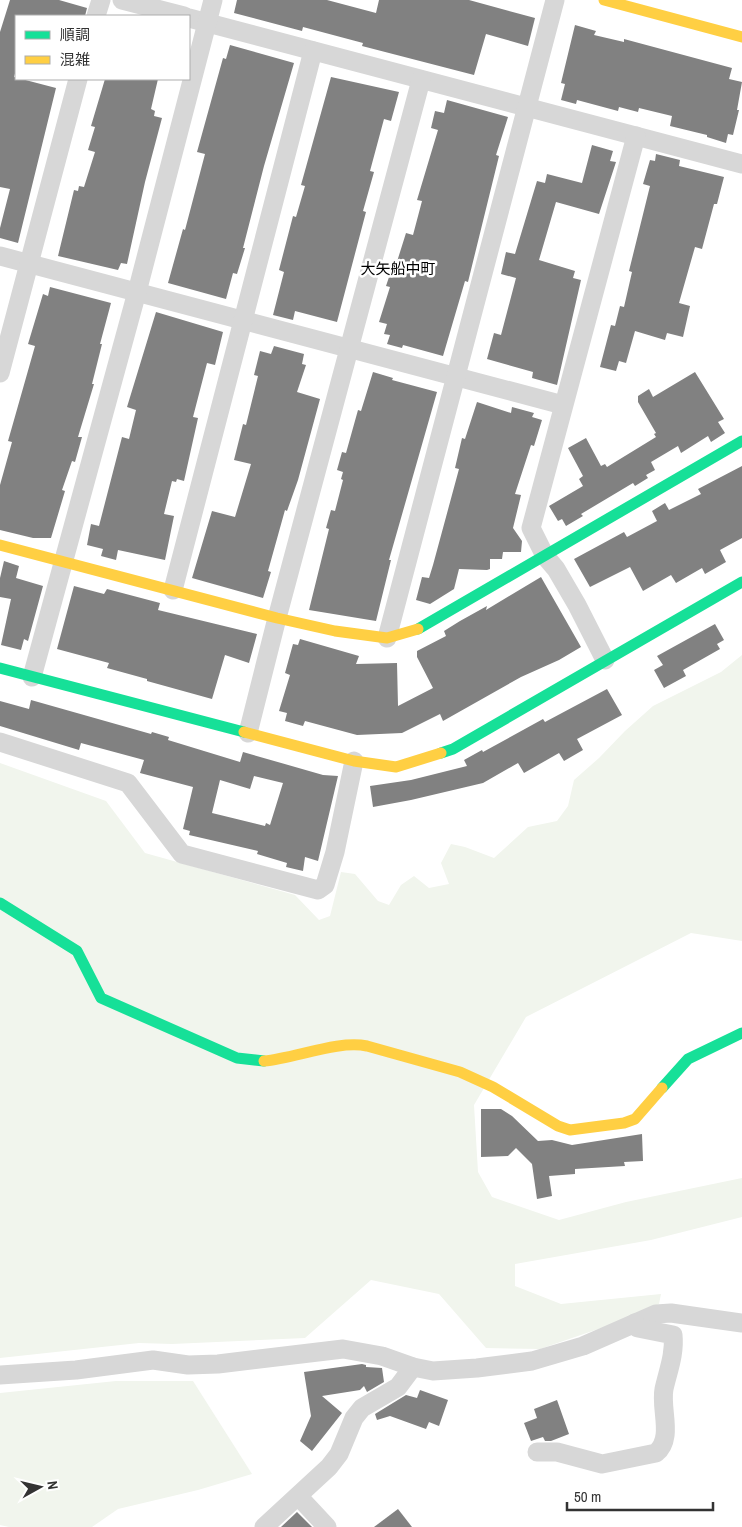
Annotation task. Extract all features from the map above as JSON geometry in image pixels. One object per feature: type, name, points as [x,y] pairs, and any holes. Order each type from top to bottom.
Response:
[{"type":"street","points":[[96,15],[101,0]]},
{"type":"street","points":[[122,0],[180,15]]},
{"type":"street","points":[[190,56],[198,20],[213,0]]},
{"type":"street","points":[[387,638],[555,0]]},
{"type":"street","points":[[604,0],[742,37]]},
{"type":"street","points":[[198,20],[742,164]]},
{"type":"street","points":[[173,590],[313,51]]},
{"type":"street","points":[[0,373],[78,80]]},
{"type":"street","points":[[32,677],[137,292],[185,80]]},
{"type":"street","points":[[248,733],[421,80]]},
{"type":"street","points":[[605,660],[556,569],[545,556],[531,528],[636,136]]},
{"type":"street","points":[[0,256],[563,405]]},
{"type":"street","points":[[0,545],[63,564],[173,590],[277,618],[336,631],[387,638],[413,632],[487,587],[545,556],[742,441]]},
{"type":"street","points":[[0,668],[354,761],[396,767],[453,749],[742,582]]},
{"type":"street","points":[[0,742],[128,783],[182,854],[318,890],[325,885],[335,852],[354,761]]},
{"type":"street","points":[[0,903],[77,951],[101,998],[237,1058],[261,1062],[286,1059],[352,1043],[367,1046],[460,1072],[492,1087],[558,1126],[570,1130],[624,1123],[635,1119],[688,1059],[740,1035]]},
{"type":"street","points":[[0,1375],[76,1370],[153,1360],[188,1365],[218,1364],[342,1348],[382,1356],[413,1367],[433,1371],[532,1361],[583,1346],[656,1314],[671,1313],[742,1323]]},
{"type":"street","points":[[537,1452],[564,1454],[602,1464],[656,1453],[661,1449],[666,1418],[663,1392],[671,1361],[673,1335],[638,1328],[634,1323]]},
{"type":"street","points":[[264,1527],[329,1467],[339,1454],[354,1418],[362,1408],[398,1387],[413,1367]]},
{"type":"street","points":[[299,1496],[327,1527]]},
{"type":"shaded area","points":[[742,655],[742,941],[691,933],[526,1017],[474,1105],[478,1172],[492,1197],[559,1220],[626,1202],[742,1178],[742,1217],[651,1240],[515,1264],[515,1286],[561,1304],[661,1294],[659,1304],[607,1326],[540,1349],[486,1348],[439,1294],[371,1280],[305,1338],[172,1344],[139,1343],[0,1358],[0,763],[106,801],[145,853],[295,895],[319,920],[330,916],[341,872],[355,874],[378,901],[389,905],[401,885],[414,876],[429,888],[449,884],[441,863],[451,844],[494,858],[528,827],[557,821],[568,806],[574,780],[625,731],[653,706],[721,672]]},
{"type":"shaded area","points":[[116,1381],[193,1381],[252,1474],[198,1490],[118,1509],[92,1527],[9,1527],[0,1525],[0,1393]]},
{"type":"building","points":[[10,0],[59,0],[87,8],[85,15],[15,15],[15,80],[25,80],[56,88],[18,243],[0,238],[0,228],[10,189],[0,187],[0,32]]},
{"type":"building","points":[[237,0],[327,0],[376,13],[379,0],[469,0],[535,18],[528,46],[486,34],[474,75],[362,46],[363,43],[303,27],[302,31],[234,13]]},
{"type":"building","points":[[575,25],[596,31],[594,35],[624,42],[624,39],[732,68],[729,79],[742,82],[737,110],[739,110],[733,135],[728,134],[726,143],[707,137],[707,135],[670,126],[672,116],[639,108],[638,112],[619,107],[618,111],[577,100],[576,104],[561,100],[565,84],[561,83]]},
{"type":"building","points":[[230,45],[294,63],[264,166],[243,248],[245,248],[237,274],[233,273],[226,299],[168,283],[183,229],[185,230],[205,154],[197,152],[223,58],[226,59]]},
{"type":"building","points":[[331,77],[399,92],[391,121],[384,119],[370,171],[374,172],[363,211],[366,212],[337,322],[295,311],[293,320],[273,315],[284,272],[279,270],[293,216],[296,217],[305,186],[301,185]]},
{"type":"building","points":[[105,80],[158,80],[151,109],[155,111],[154,116],[162,118],[145,182],[127,264],[121,263],[118,270],[58,256],[74,190],[78,191],[79,186],[84,187],[95,152],[88,150],[95,127],[91,126]]},
{"type":"building","points":[[447,100],[508,117],[496,155],[499,156],[468,282],[465,281],[443,356],[403,345],[402,348],[387,344],[390,335],[384,334],[387,324],[379,322],[390,287],[386,286],[392,268],[395,268],[406,233],[413,235],[422,201],[417,200],[438,130],[431,128],[435,111],[444,113]]},
{"type":"building","points":[[592,145],[613,151],[610,161],[616,162],[599,214],[556,202],[539,260],[575,271],[573,278],[581,280],[557,385],[532,378],[533,372],[487,359],[494,333],[501,335],[516,278],[501,274],[506,252],[515,254],[537,181],[545,183],[547,174],[582,183]]},
{"type":"building","points":[[656,154],[680,160],[679,166],[724,177],[717,204],[714,204],[702,249],[695,247],[679,303],[690,306],[683,337],[667,333],[665,340],[635,331],[626,363],[619,361],[616,371],[600,367],[611,325],[615,326],[620,306],[624,307],[632,272],[629,271],[650,186],[643,184],[650,160],[655,161]]},
{"type":"building","points":[[50,287],[111,303],[100,344],[102,344],[92,384],[94,384],[78,437],[82,437],[75,462],[72,461],[62,490],[65,491],[51,538],[33,538],[0,530],[0,485],[12,442],[8,441],[35,346],[28,344],[43,294],[48,296]]},
{"type":"building","points":[[156,312],[223,332],[215,365],[207,363],[193,417],[198,418],[184,481],[177,479],[176,482],[172,481],[164,514],[174,516],[165,560],[118,550],[116,560],[101,556],[103,549],[87,545],[91,524],[99,526],[122,437],[129,439],[136,410],[127,407]]},
{"type":"building","points":[[274,346],[304,354],[302,364],[306,365],[297,392],[320,399],[298,480],[287,511],[285,510],[268,571],[271,572],[263,598],[192,578],[212,511],[235,517],[251,464],[234,460],[243,424],[246,425],[258,376],[254,375],[260,351],[271,354]]},
{"type":"building","points":[[373,372],[393,378],[392,380],[437,392],[389,560],[391,560],[376,621],[309,610],[329,529],[326,528],[331,510],[335,511],[343,480],[341,479],[343,472],[337,470],[342,452],[346,453],[358,410],[361,411]]},
{"type":"building","points":[[695,372],[724,419],[718,422],[725,433],[711,442],[708,436],[681,453],[678,446],[651,462],[655,470],[646,475],[648,478],[635,486],[633,483],[581,514],[583,516],[566,526],[562,519],[558,521],[549,506],[583,486],[579,479],[583,476],[568,448],[586,438],[601,466],[605,464],[607,467],[656,437],[654,434],[656,433],[638,402],[638,396],[649,389],[653,397]]},
{"type":"building","points":[[477,402],[511,413],[512,407],[534,413],[532,417],[542,420],[534,446],[531,445],[515,494],[521,495],[513,528],[522,541],[521,552],[503,552],[502,559],[490,559],[490,569],[487,570],[459,569],[454,589],[430,604],[416,600],[422,577],[429,578],[459,469],[455,468],[462,438],[465,439]]},
{"type":"building","points":[[742,466],[742,538],[720,550],[726,562],[705,574],[702,568],[676,583],[671,575],[643,591],[630,567],[590,587],[574,559],[624,532],[627,537],[657,521],[652,511],[665,503],[669,510],[701,494],[698,489]]},
{"type":"building","points":[[4,561],[19,566],[16,578],[43,586],[28,641],[24,639],[21,650],[1,645],[11,599],[0,597],[0,578]]},
{"type":"building","points":[[541,577],[581,647],[559,660],[521,677],[443,721],[440,714],[402,733],[357,735],[305,721],[303,726],[285,721],[287,713],[279,711],[290,675],[285,673],[293,644],[298,645],[300,639],[359,656],[356,664],[397,663],[398,706],[433,688],[417,657],[417,651],[446,636],[444,631],[460,621],[487,606],[486,610]]},
{"type":"building","points":[[74,586],[104,594],[107,589],[160,603],[158,610],[257,634],[249,663],[225,655],[212,699],[147,681],[147,679],[107,668],[109,663],[57,649]]},
{"type":"building","points":[[715,624],[724,640],[717,644],[720,649],[683,670],[686,676],[664,688],[654,670],[663,665],[657,656]]},
{"type":"building","points":[[607,689],[622,715],[577,739],[583,750],[564,761],[559,753],[524,773],[518,763],[483,783],[373,807],[370,786],[411,780],[467,766],[464,760],[482,750],[483,752],[543,719],[545,722]]},
{"type":"building","points":[[31,700],[151,734],[152,732],[169,737],[168,740],[240,762],[243,752],[323,775],[338,776],[318,861],[305,857],[303,871],[286,867],[287,863],[257,854],[258,851],[189,835],[190,831],[183,829],[193,787],[140,773],[144,760],[81,743],[79,750],[0,726],[0,701],[29,709]],"holes":[[[254,776],[283,783],[270,825],[266,823],[265,826],[212,813],[220,780],[250,789]]]},
{"type":"building","points":[[481,1109],[501,1109],[512,1116],[538,1141],[552,1140],[572,1145],[642,1134],[643,1161],[624,1162],[625,1166],[575,1169],[575,1174],[549,1176],[552,1196],[537,1199],[532,1164],[516,1148],[508,1156],[481,1157]]},
{"type":"building","points":[[366,1365],[366,1367],[382,1368],[384,1382],[367,1392],[364,1386],[360,1390],[322,1396],[342,1413],[312,1451],[300,1441],[311,1416],[304,1372]]},
{"type":"building","points":[[420,1390],[448,1400],[439,1426],[429,1422],[426,1429],[390,1416],[377,1420],[375,1414],[406,1395],[417,1398]]},
{"type":"building","points":[[557,1400],[569,1434],[551,1441],[545,1441],[543,1437],[531,1441],[524,1423],[537,1418],[534,1409]]},
{"type":"building","points":[[398,1509],[412,1527],[374,1527]]},
{"type":"building","points":[[297,1512],[312,1527],[281,1527]]},
{"type":"traffic: fast","points":[[418,629],[742,441]]},
{"type":"traffic: fast","points":[[441,753],[453,749],[742,582]]},
{"type":"traffic: fast","points":[[0,668],[244,732]]},
{"type":"traffic: fast","points":[[0,903],[77,951],[101,998],[237,1058],[264,1061]]},
{"type":"traffic: fast","points":[[662,1088],[688,1059],[742,1033]]},
{"type":"traffic: slow","points":[[604,0],[742,37]]},
{"type":"traffic: slow","points":[[0,545],[277,618],[335,631],[387,638],[418,629]]},
{"type":"traffic: slow","points":[[244,732],[354,761],[396,767],[441,753]]},
{"type":"traffic: slow","points":[[264,1061],[343,1045],[367,1046],[460,1072],[493,1087],[558,1126],[570,1130],[624,1123],[635,1119],[662,1088]]},
{"type":"district","name":"大矢船中町","points":[[398,268]]}]
